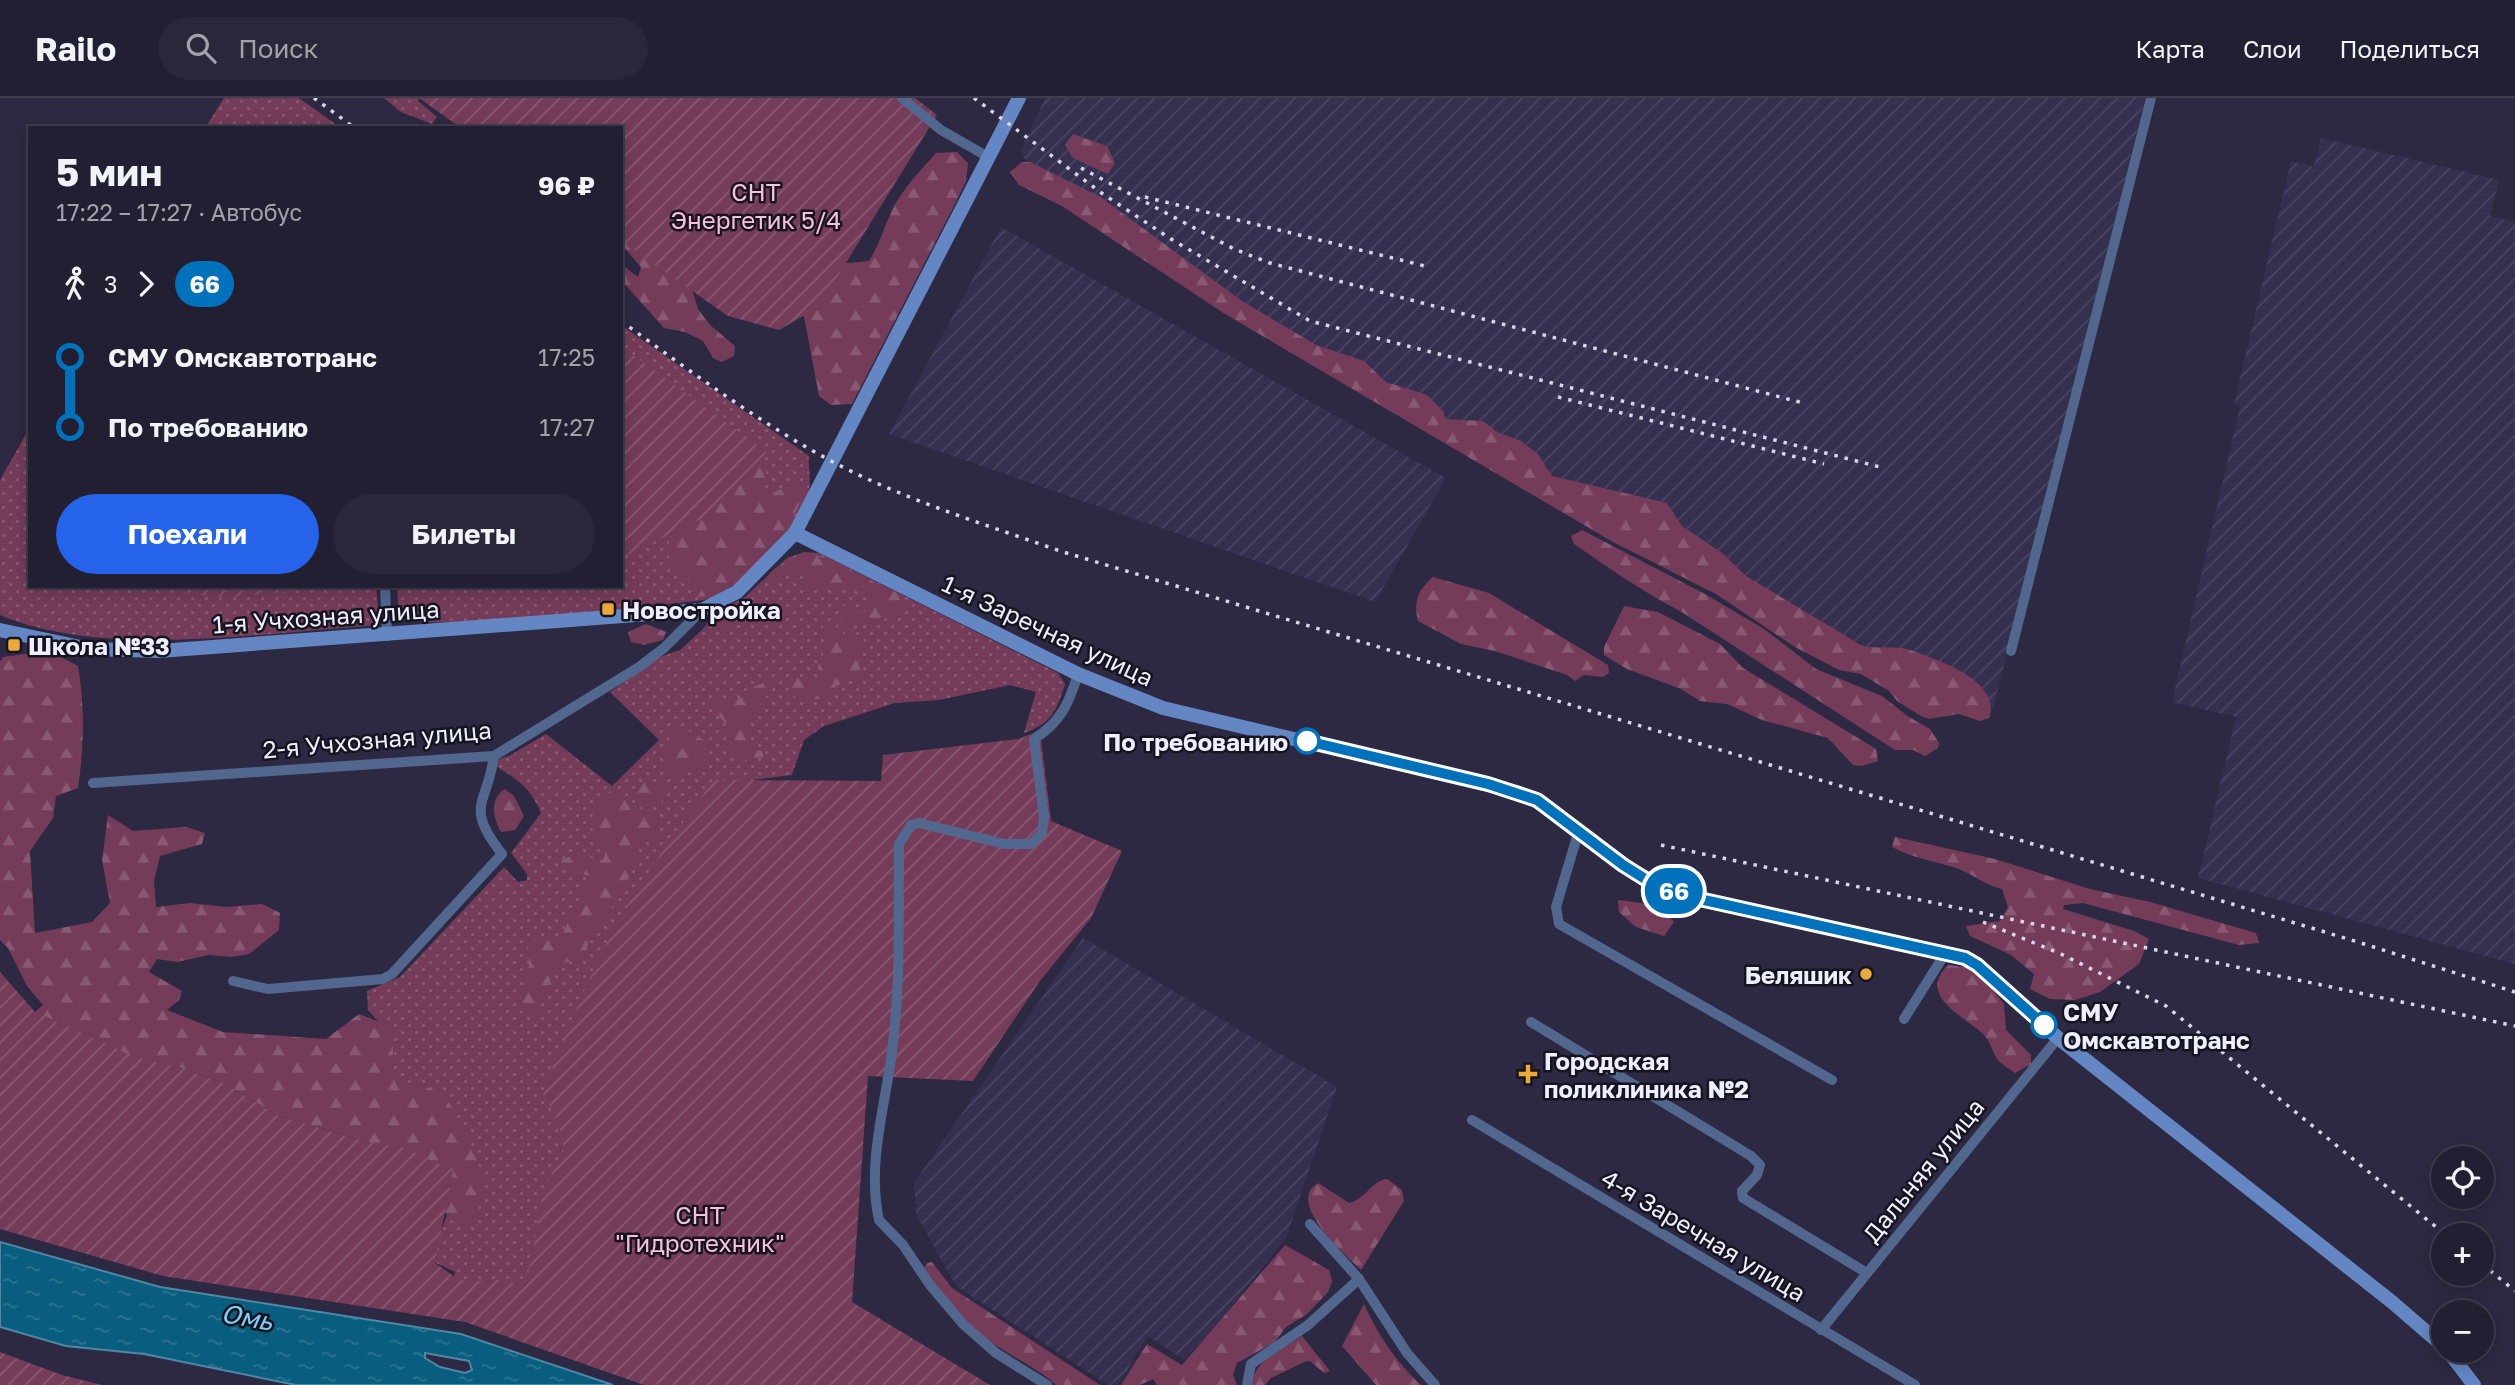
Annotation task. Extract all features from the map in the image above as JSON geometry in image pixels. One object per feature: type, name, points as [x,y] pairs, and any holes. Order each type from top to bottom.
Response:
[{"type":"street","points":[[902,98],[941,130],[989,158]]},
{"type":"street","name":"1-я Учхозная улица","points":[[0,629],[90,649],[159,651],[387,636],[702,610],[737,592],[795,533],[1019,98]]},
{"type":"street","points":[[2011,651],[2151,98]]},
{"type":"street","name":"1-я Заречная улица","points":[[795,533],[1078,674],[1163,708],[1517,792],[1547,806],[1623,865],[1650,882],[1686,896],[1946,952],[1977,965],[2058,1038],[2431,1335]]},
{"type":"street","points":[[385,588],[387,636]]},
{"type":"street","name":"2-я Учхозная улица","points":[[93,783],[494,756],[639,667],[664,648],[702,610]]},
{"type":"street","points":[[1047,1385],[996,1353],[964,1324],[930,1285],[904,1244],[878,1220],[876,1178],[879,1130],[894,1042],[899,844],[911,825],[919,823],[1020,846],[1037,839],[1042,833],[1044,817],[1034,739],[1058,721],[1069,704],[1078,674]]},
{"type":"street","points":[[233,981],[268,989],[383,979],[392,974],[502,854],[486,834],[478,808],[491,776],[494,756]]},
{"type":"street","points":[[1578,830],[1556,908],[1559,924],[1832,1080]]},
{"type":"street","points":[[1904,1019],[1946,952]]},
{"type":"street","points":[[1531,1022],[1751,1156],[1760,1165],[1760,1170],[1742,1191],[1743,1198],[1867,1273]]},
{"type":"street","name":"Дальняя улица","points":[[1821,1330],[2058,1038]]},
{"type":"street","name":"4-я Заречная улица","points":[[1472,1120],[1915,1385]]},
{"type":"street","points":[[1310,1224],[1359,1279],[1407,1353],[1435,1385]]},
{"type":"street","points":[[1247,1385],[1251,1364],[1308,1325],[1359,1279]]},
{"type":"street","points":[[2457,1363],[2474,1385]]},
{"type":"shaded area","points":[[1045,98],[2145,98],[1993,709],[1650,540],[1035,184],[1021,150]]},
{"type":"shaded area","points":[[2321,138],[2499,180],[2490,216],[2515,222],[2515,964],[2198,878],[2236,717],[2172,702],[2240,406],[2234,404],[2291,161],[2314,167]]},
{"type":"shaded area","points":[[1001,227],[1446,478],[1375,602],[889,434]]},
{"type":"shaded area","points":[[1083,938],[1337,1087],[1286,1238],[1210,1333],[1184,1360],[1148,1336],[1118,1385],[1108,1385],[956,1286],[916,1214],[914,1183]]},
{"type":"green space","points":[[224,98],[299,98],[338,126],[206,126]]},
{"type":"green space","points":[[384,98],[419,98],[418,101],[437,117],[432,124],[401,112]]},
{"type":"green space","name":"СНТ Энергетик 5/4","points":[[419,98],[915,98],[937,115],[833,284],[808,313],[779,330],[728,316],[623,242],[623,126],[458,126]]},
{"type":"green space","points":[[1073,134],[1107,146],[1115,163],[1108,174],[1073,158],[1065,145]]},
{"type":"green space","points":[[957,152],[968,163],[966,181],[956,202],[852,404],[831,405],[819,396],[801,300],[827,265],[869,261],[901,194],[936,153]]},
{"type":"green space","points":[[1022,162],[1030,162],[1099,196],[1242,301],[1316,345],[1364,361],[1386,382],[1427,395],[1443,411],[1446,419],[1483,421],[1497,432],[1521,441],[1538,454],[1552,476],[1667,503],[1682,526],[1722,553],[1746,576],[1861,645],[1910,650],[1965,674],[1986,693],[1991,705],[1989,718],[1980,721],[1959,714],[1929,719],[1897,701],[1889,691],[1861,674],[1839,670],[1795,647],[1716,594],[1613,542],[1225,314],[1062,206],[1019,185],[1010,172]]},
{"type":"green space","points":[[634,241],[690,283],[698,309],[710,325],[735,346],[734,356],[722,362],[713,358],[703,341],[685,332],[664,328],[623,282],[623,266],[638,277],[641,267],[623,245]]},
{"type":"green space","points":[[623,326],[809,456],[809,490],[795,523],[757,567],[712,599],[499,620],[419,622],[399,618],[397,588],[623,588]]},
{"type":"green space","points":[[623,347],[767,452],[701,519],[623,557]]},
{"type":"green space","points":[[28,431],[28,588],[376,588],[380,625],[237,637],[137,640],[88,637],[42,629],[0,615],[0,480]]},
{"type":"green space","points":[[750,448],[764,466],[765,487],[769,495],[797,481],[805,493],[788,526],[749,574],[716,594],[698,597],[689,578],[671,563],[667,547],[675,528]]},
{"type":"green space","points":[[1582,530],[1705,594],[1764,629],[1816,669],[1882,696],[1930,729],[1939,743],[1938,748],[1925,756],[1913,750],[1895,750],[1574,544],[1571,536]]},
{"type":"green space","points":[[804,552],[819,553],[1058,673],[1065,684],[1056,709],[1041,725],[1024,733],[1036,692],[1010,685],[939,700],[895,703],[824,726],[804,740],[792,775],[720,784],[570,1151],[551,1189],[524,1291],[444,1315],[455,1272],[430,1260],[452,1202],[406,1092],[387,1074],[388,1032],[368,1010],[367,991],[400,977],[504,867],[518,882],[527,880],[527,874],[511,853],[541,813],[524,786],[497,767],[499,759],[546,734],[612,786],[659,740],[610,692],[660,657],[680,650],[704,628],[715,612],[745,597],[787,558]]},
{"type":"green space","points":[[812,553],[898,593],[902,604],[896,614],[846,632],[838,603],[857,612],[868,612],[871,600],[840,587],[827,585],[809,593],[804,586],[811,578],[810,573],[793,573],[765,581],[773,570],[785,562]]},
{"type":"green space","points":[[1433,577],[1489,593],[1608,665],[1609,673],[1603,677],[1584,675],[1575,681],[1567,675],[1495,651],[1461,644],[1418,621],[1418,596]]},
{"type":"green space","points":[[152,588],[320,588],[226,598]]},
{"type":"green space","points":[[748,600],[751,606],[724,634],[711,630],[713,622]]},
{"type":"green space","points":[[1624,606],[1658,612],[1720,644],[1743,668],[1876,749],[1878,761],[1862,766],[1853,765],[1828,738],[1762,720],[1727,704],[1700,701],[1681,689],[1627,669],[1604,655],[1604,647]]},
{"type":"green space","points":[[822,621],[830,621],[845,635],[863,639],[866,644],[858,656],[860,676],[836,686],[824,698],[800,701],[788,691],[794,676],[808,681],[819,678],[818,667],[825,649]]},
{"type":"green space","points":[[646,624],[666,632],[663,640],[644,645],[631,642],[628,632]]},
{"type":"green space","points":[[32,653],[61,657],[78,666],[83,727],[78,788],[56,796],[53,818],[30,851],[35,933],[92,922],[110,903],[102,860],[108,815],[133,831],[186,827],[205,833],[202,844],[160,856],[154,881],[156,907],[190,903],[226,907],[262,904],[280,913],[279,930],[249,954],[232,957],[209,955],[177,962],[157,959],[149,972],[182,991],[179,1000],[167,1010],[223,1032],[326,1039],[359,1014],[393,1027],[393,1079],[440,1093],[455,1112],[478,1163],[482,1191],[480,1205],[464,1228],[450,1219],[434,1198],[371,1143],[277,1115],[226,1084],[181,1068],[135,1058],[35,1012],[43,1005],[27,986],[8,948],[0,940],[0,662],[3,657]]},
{"type":"green space","points":[[770,680],[774,687],[754,715],[747,740],[748,748],[763,751],[763,757],[737,762],[726,751],[728,726],[715,712],[715,702],[744,697],[753,687]]},
{"type":"green space","points":[[681,727],[704,740],[707,757],[697,770],[672,776],[662,758],[671,732]]},
{"type":"green space","name":"СНТ \"Гидротехник\"","points":[[1040,731],[1051,821],[1122,851],[1091,918],[1040,981],[973,1081],[868,1076],[852,1302],[990,1385],[644,1385],[465,1322],[163,1276],[0,1229],[0,972],[35,1012],[135,1057],[181,1068],[226,1084],[277,1115],[371,1143],[405,1148],[453,1171],[435,1263],[458,1279],[473,1283],[488,1278],[526,1285],[544,1189],[564,1150],[559,1124],[543,1093],[584,991],[624,911],[714,780],[881,781],[883,755],[1018,739]]},
{"type":"green space","points":[[645,780],[662,783],[667,794],[660,804],[648,805],[632,795],[636,784]]},
{"type":"green space","points":[[505,789],[514,796],[524,816],[515,830],[501,832],[494,809],[496,798]]},
{"type":"green space","points":[[610,791],[627,798],[656,821],[657,841],[650,844],[642,835],[636,863],[618,900],[590,934],[587,949],[575,961],[556,964],[538,1014],[521,1011],[520,1000],[529,965],[528,942],[561,937],[582,894],[592,883],[591,876],[562,869],[560,861],[575,854],[602,860],[606,857],[596,838],[592,822],[596,807]]},
{"type":"green space","points":[[1895,837],[1995,859],[2090,889],[2150,902],[2256,933],[2259,943],[2239,945],[2083,903],[2064,905],[2063,909],[2134,931],[2149,939],[2139,964],[2100,992],[2075,1000],[2050,999],[2030,989],[2034,974],[2011,955],[1970,936],[1966,926],[2000,921],[2008,907],[2002,889],[1956,868],[1900,851],[1892,847]]},
{"type":"green space","points":[[1618,900],[1656,907],[1674,922],[1664,936],[1636,927],[1619,912]]},
{"type":"green space","points":[[1948,965],[1966,967],[1986,981],[2004,1004],[2006,1030],[2031,1055],[2031,1064],[2015,1073],[2003,1065],[1984,1035],[1947,1005],[1937,987],[1940,976]]},
{"type":"green space","points":[[1387,1179],[1402,1190],[1404,1201],[1361,1270],[1332,1241],[1313,1215],[1308,1203],[1310,1192],[1318,1183],[1349,1203],[1360,1198],[1381,1180]]},
{"type":"green space","points":[[1285,1245],[1329,1270],[1332,1281],[1328,1292],[1307,1314],[1286,1327],[1275,1342],[1237,1363],[1233,1375],[1237,1385],[1157,1385],[1153,1379],[1140,1385],[1121,1385],[1147,1344],[1182,1365]]},
{"type":"green space","points":[[932,1262],[952,1288],[1100,1385],[1056,1385],[987,1339],[945,1297],[924,1268],[927,1263]]},
{"type":"green space","points":[[1364,1304],[1388,1348],[1421,1385],[1376,1385],[1342,1346]]},
{"type":"green space","points":[[1302,1336],[1330,1371],[1324,1373],[1310,1361],[1304,1362],[1271,1378],[1265,1385],[1251,1385],[1254,1375],[1264,1361]]},
{"type":"green space","points":[[0,1352],[62,1375],[102,1385],[0,1385]]},
{"type":"water","name":"Омь","points":[[0,1242],[160,1287],[461,1334],[613,1385],[296,1385],[144,1354],[66,1346],[0,1327]],"holes":[[[425,1353],[469,1361],[472,1370],[465,1373],[440,1367],[425,1358]]]},
{"type":"railway","points":[[314,98],[352,126]]},
{"type":"railway","points":[[974,98],[1103,194],[1171,239],[1310,321],[1880,467]]},
{"type":"railway","points":[[1081,168],[1234,249],[1270,263],[1803,403]]},
{"type":"railway","points":[[1145,197],[1429,267]]},
{"type":"railway","points":[[623,322],[725,395],[805,447],[860,476],[974,521],[1060,551],[2358,942],[2515,992]]},
{"type":"railway","points":[[1558,397],[1824,464]]},
{"type":"railway","points":[[1661,845],[2515,1026]]},
{"type":"railway","points":[[1983,922],[2061,954],[2166,1006],[2431,1223]]},
{"type":"railway","points":[[2494,1274],[2515,1291]]},
{"type":"bus line","name":"66","points":[[1307,741],[1488,784],[1537,800],[1557,812],[1623,865],[1650,882],[1686,896],[1965,958],[1977,965],[2044,1025]]},
{"type":"place","name":"Новостройка","points":[[608,609]]},
{"type":"place","name":"Школа №33","points":[[14,645]]},
{"type":"place","name":"По требованию","points":[[1307,741]]},
{"type":"place","name":"Беляшик","points":[[1866,974]]},
{"type":"place","name":"СМУ Омскавтотранс","points":[[2044,1025]]},
{"type":"place","name":"Городская поликлиника №2","points":[[1528,1074]]}]
